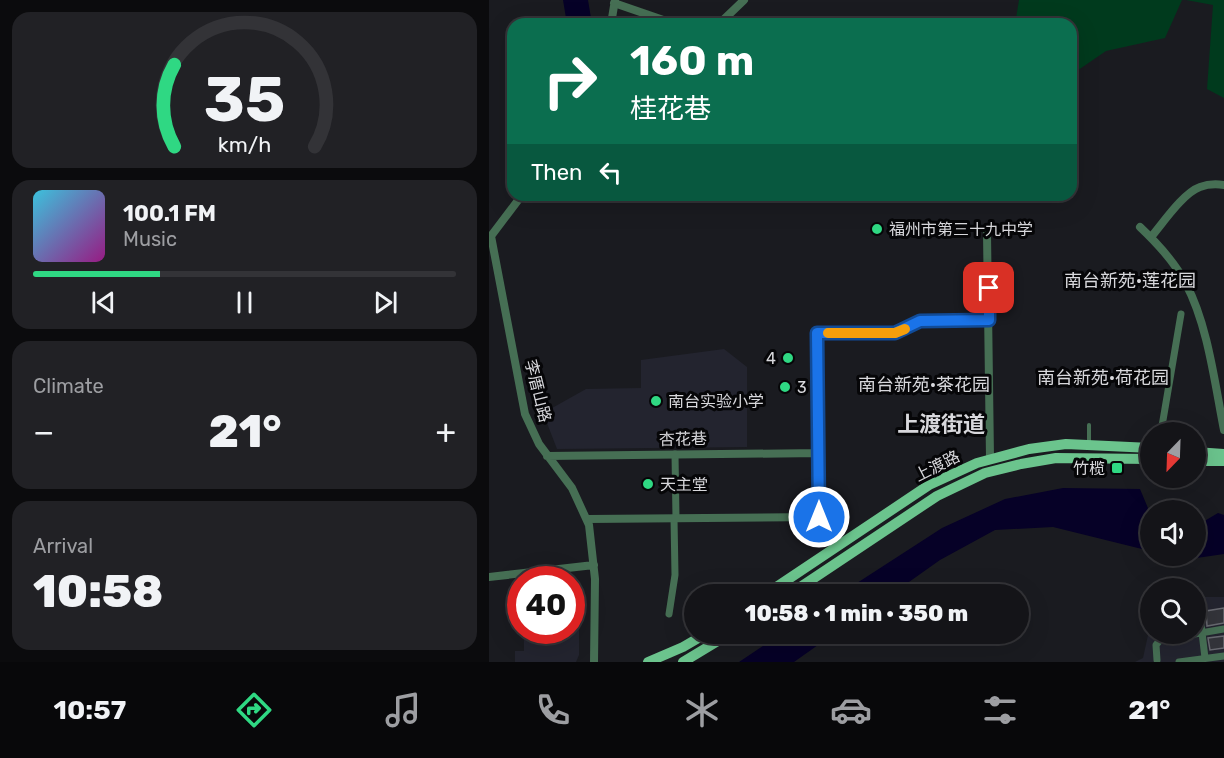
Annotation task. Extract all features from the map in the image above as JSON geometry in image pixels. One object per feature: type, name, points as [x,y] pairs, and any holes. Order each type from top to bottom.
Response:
[{"type":"main road","name":"上渡路","points":[[781,584],[929,485],[990,458],[1049,446],[1140,447]]},
{"type":"main road","points":[[1206,455],[1223,460]]},
{"type":"main road","name":"上渡路","points":[[805,584],[937,496],[985,473],[1021,464],[1056,459],[1140,459]]},
{"type":"main road","points":[[1206,461],[1223,460]]},
{"type":"main road","points":[[648,662],[690,644]]},
{"type":"main road","points":[[683,662],[713,644]]},
{"type":"street","points":[[725,18],[744,0]]},
{"type":"street","points":[[612,18],[615,2],[659,18]]},
{"type":"street","points":[[1151,237],[1195,190],[1209,185],[1224,185]]},
{"type":"street","name":"李厝山路","points":[[517,201],[491,236],[523,407],[533,433],[547,456],[572,488],[588,519],[592,535],[594,662]]},
{"type":"street","points":[[1140,227],[1176,267],[1192,297],[1201,322],[1224,430]]},
{"type":"street","points":[[987,233],[990,458]]},
{"type":"street","points":[[1163,422],[1181,314]]},
{"type":"street","points":[[839,545],[819,517],[817,333],[895,333],[920,321],[989,320]]},
{"type":"street","name":"杏花巷","points":[[547,456],[819,453]]},
{"type":"street","points":[[669,614],[675,575],[675,454]]},
{"type":"street","points":[[588,519],[819,517]]},
{"type":"street","points":[[489,577],[594,565]]},
{"type":"street","points":[[1206,631],[1224,628]]},
{"type":"street","points":[[1157,644],[1157,661]]},
{"type":"street","points":[[1203,644],[1205,658]]},
{"type":"street","points":[[1179,662],[1224,656]]},
{"type":"lane","points":[[1089,425],[1089,445]]},
{"type":"shaded area","points":[[563,0],[588,0],[591,18],[566,18]]},
{"type":"shaded area","name":"南台实验小学","points":[[724,349],[747,367],[747,447],[557,449],[545,418],[545,412],[586,389],[641,388],[641,360]]},
{"type":"shaded area","points":[[1063,488],[1140,489],[1145,500],[1140,500],[1140,549],[1053,527],[995,530],[940,560],[906,584],[855,584],[942,528],[1005,499]]},
{"type":"shaded area","points":[[1218,513],[1224,515],[1224,554],[1206,557],[1206,520]]},
{"type":"shaded area","points":[[1206,597],[1224,597],[1224,662],[1135,662],[1143,658],[1146,644],[1206,644]]},
{"type":"shaded area","points":[[524,644],[579,644],[579,655],[576,662],[515,662],[515,651],[524,651]]},
{"type":"shaded area","points":[[766,644],[819,644],[794,662],[739,662]]},
{"type":"green space","points":[[1019,0],[1182,0],[1165,38],[1106,51],[1077,71],[1077,18],[1016,18]]},
{"type":"green space","points":[[1186,0],[1224,0],[1224,98],[1207,89],[1213,5]]},
{"type":"building","points":[[1224,608],[1224,623],[1207,626],[1206,611]]},
{"type":"building","points":[[1224,636],[1224,648],[1210,650],[1208,638]]},
{"type":"slow traffic","points":[[828,333],[895,333],[905,329]]},
{"type":"place","name":"福州市第三十九中学","points":[[877,229]]},
{"type":"place","name":"4","points":[[788,358]]},
{"type":"place","name":"3","points":[[785,387]]},
{"type":"place","name":"南台实验小学","points":[[656,401]]},
{"type":"place","name":"竹榄","points":[[1117,468]]},
{"type":"place","name":"天主堂","points":[[648,484]]},
{"type":"district","name":"南台新苑·莲花园","points":[[1130,281]]},
{"type":"district","name":"南台新苑·荷花园","points":[[1103,378]]},
{"type":"district","name":"南台新苑·茶花园","points":[[924,385]]},
{"type":"district","name":"上渡街道","points":[[941,424]]},
{"type":"route","points":[[819,517],[817,333],[895,333],[920,321],[989,320],[989,288]]}]
